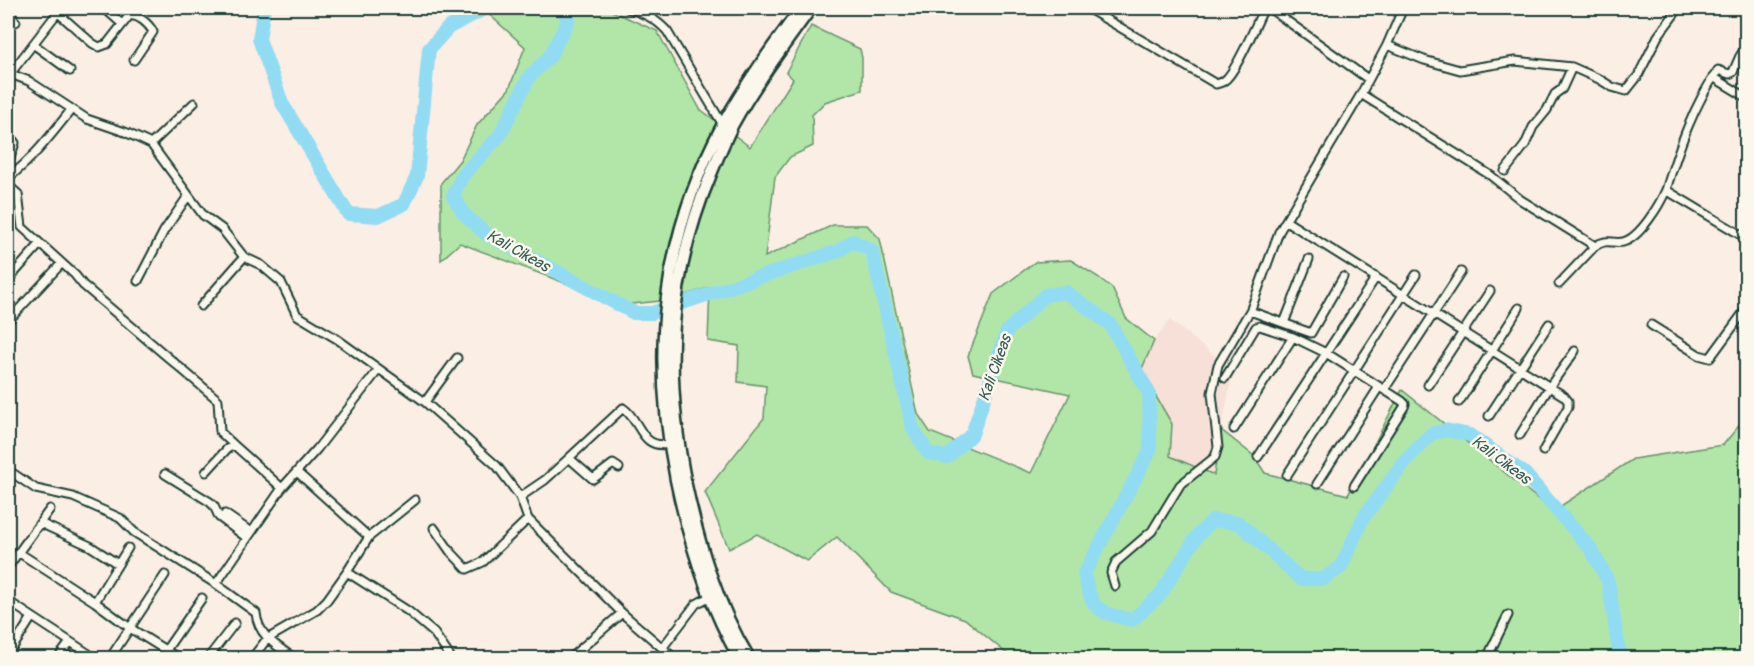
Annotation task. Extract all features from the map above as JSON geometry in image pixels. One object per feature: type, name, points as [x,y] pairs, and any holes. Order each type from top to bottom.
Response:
[{"type":"main road","points":[[749,658],[710,590],[694,524],[678,444],[667,344],[666,295],[670,271],[694,191],[723,125],[751,77],[801,8]]},
{"type":"main road","points":[[739,658],[722,627],[686,527],[669,444],[663,380],[667,344],[681,265],[702,195],[732,127],[757,84],[812,8]]},
{"type":"street","points":[[104,8],[122,24]]},
{"type":"street","points":[[627,8],[646,14],[659,22],[667,31],[723,125]]},
{"type":"street","points":[[1087,8],[1216,84],[1228,77],[1264,8]]},
{"type":"street","points":[[1269,8],[1368,79]]},
{"type":"street","points":[[1115,586],[1111,573],[1116,561],[1152,531],[1180,485],[1215,457],[1218,447],[1212,393],[1218,365],[1250,311],[1279,232],[1361,94],[1388,45],[1403,8]]},
{"type":"street","points":[[1388,45],[1424,60],[1460,70],[1515,61],[1572,67],[1612,87],[1626,91],[1638,76],[1658,36],[1679,8]]},
{"type":"street","points":[[135,60],[153,32],[147,24],[133,15],[129,16],[107,44],[99,46],[92,43],[59,10],[9,74],[29,81],[87,119],[151,144],[203,215],[222,229],[244,257],[261,265],[281,282],[301,319],[337,339],[425,402],[497,466],[520,497],[528,519],[622,613],[674,658]]},
{"type":"street","points":[[8,13],[16,22]]},
{"type":"street","points":[[33,44],[70,71]]},
{"type":"street","points":[[1559,284],[1595,246],[1603,242],[1622,242],[1629,239],[1653,215],[1666,190],[1687,127],[1713,77],[1719,70],[1731,74],[1746,47]]},
{"type":"street","points":[[1505,171],[1525,145],[1533,127],[1547,110],[1555,94],[1562,89],[1572,67]]},
{"type":"street","points":[[1713,77],[1746,97]]},
{"type":"street","points":[[1361,94],[1490,175],[1521,200],[1595,246]]},
{"type":"street","points":[[151,144],[194,103]]},
{"type":"street","points":[[8,133],[15,143],[9,161],[10,176],[20,170],[43,146],[71,110]]},
{"type":"street","points":[[8,185],[18,194],[22,227],[83,285],[218,400],[220,432],[282,488]]},
{"type":"street","points":[[1666,190],[1746,238]]},
{"type":"street","points":[[138,281],[164,231],[188,196]]},
{"type":"street","points":[[1286,221],[1564,396],[1568,401],[1568,407],[1543,452]]},
{"type":"street","points":[[8,280],[40,244]]},
{"type":"street","points":[[201,306],[244,257]]},
{"type":"street","points":[[1284,323],[1309,259]]},
{"type":"street","points":[[8,321],[61,264]]},
{"type":"street","points":[[1317,484],[1461,272]]},
{"type":"street","points":[[1287,475],[1416,275]]},
{"type":"street","points":[[1250,311],[1311,333],[1343,277]]},
{"type":"street","points":[[1258,457],[1376,277]]},
{"type":"street","points":[[1428,385],[1490,291]]},
{"type":"street","points":[[1459,402],[1520,308]]},
{"type":"street","points":[[1650,325],[1710,358],[1746,309]]},
{"type":"street","points":[[1489,416],[1549,324]]},
{"type":"street","points":[[1226,378],[1258,326],[1293,337],[1326,353],[1402,401],[1405,404],[1404,407],[1354,486]]},
{"type":"street","points":[[1234,429],[1293,337]]},
{"type":"street","points":[[1520,435],[1575,351]]},
{"type":"street","points":[[425,402],[457,358]]},
{"type":"street","points":[[216,584],[282,488],[298,473],[379,369]]},
{"type":"street","points":[[520,497],[545,480],[623,408],[652,443],[660,446],[669,444]]},
{"type":"street","points":[[206,472],[227,449],[234,445]]},
{"type":"street","points":[[569,458],[593,479],[613,464],[619,468]]},
{"type":"street","points":[[8,470],[36,489],[73,497],[120,518],[134,532],[216,584],[256,613],[257,622],[267,639],[294,658]]},
{"type":"street","points":[[298,473],[369,537]]},
{"type":"street","points":[[165,474],[210,502],[219,517],[249,535]]},
{"type":"street","points":[[252,658],[267,639],[317,610],[347,572],[369,537],[416,500]]},
{"type":"street","points":[[8,567],[50,509]]},
{"type":"street","points":[[225,514],[249,535]]},
{"type":"street","points":[[435,528],[450,551],[467,569],[483,562],[528,519]]},
{"type":"street","points":[[40,523],[90,546],[118,564]]},
{"type":"street","points":[[95,602],[128,548]]},
{"type":"street","points":[[18,552],[178,658]]},
{"type":"street","points":[[347,572],[408,611],[434,633],[451,658]]},
{"type":"street","points":[[110,658],[165,575]]},
{"type":"street","points":[[663,647],[696,604],[710,590]]},
{"type":"street","points":[[166,650],[201,598]]},
{"type":"street","points":[[8,601],[95,658]]},
{"type":"street","points":[[570,658],[622,613]]},
{"type":"street","points":[[1487,658],[1508,615]]},
{"type":"street","points":[[8,655],[32,617]]},
{"type":"street","points":[[208,658],[235,623]]},
{"type":"street","points":[[58,658],[70,642]]},
{"type":"shaded area","points":[[1170,320],[1212,354],[1234,367],[1214,475],[1170,456],[1172,424],[1141,371],[1154,341]]},
{"type":"green space","points":[[482,8],[605,8],[657,31],[700,109],[750,147],[793,79],[786,72],[811,26],[860,49],[862,90],[825,102],[812,115],[813,146],[790,157],[775,177],[765,257],[833,225],[867,225],[880,239],[918,414],[930,432],[1031,473],[1070,394],[973,373],[968,356],[993,294],[1035,262],[1071,260],[1112,288],[1126,318],[1154,341],[1141,371],[1172,424],[1170,456],[1214,475],[1221,430],[1254,456],[1265,473],[1348,495],[1402,390],[1553,511],[1633,459],[1723,445],[1746,417],[1746,658],[1012,658],[965,619],[891,592],[837,537],[807,561],[757,534],[729,549],[705,492],[764,418],[766,386],[738,382],[739,346],[708,341],[710,287],[670,300],[622,305],[460,243],[441,260],[441,183],[460,160],[477,125],[509,89],[525,47]]},
{"type":"waterway","name":"Kali Cikeas","points":[[264,8],[259,39],[282,103],[348,214],[378,216],[404,204],[417,176],[429,49],[449,27],[486,8]]},
{"type":"waterway","name":"Kali Cikeas","points":[[559,8],[569,19],[550,56],[529,77],[500,135],[462,176],[453,196],[465,215],[485,233],[634,313],[652,313],[838,251],[853,241],[872,251],[913,429],[928,453],[947,457],[972,434],[1007,331],[1045,295],[1066,292],[1110,324],[1149,393],[1150,451],[1084,574],[1090,596],[1103,612],[1132,620],[1160,595],[1197,536],[1213,520],[1239,523],[1301,579],[1323,579],[1341,567],[1363,518],[1406,460],[1431,434],[1446,430],[1470,435],[1524,473],[1591,549],[1608,581],[1619,651],[1626,658]]}]
